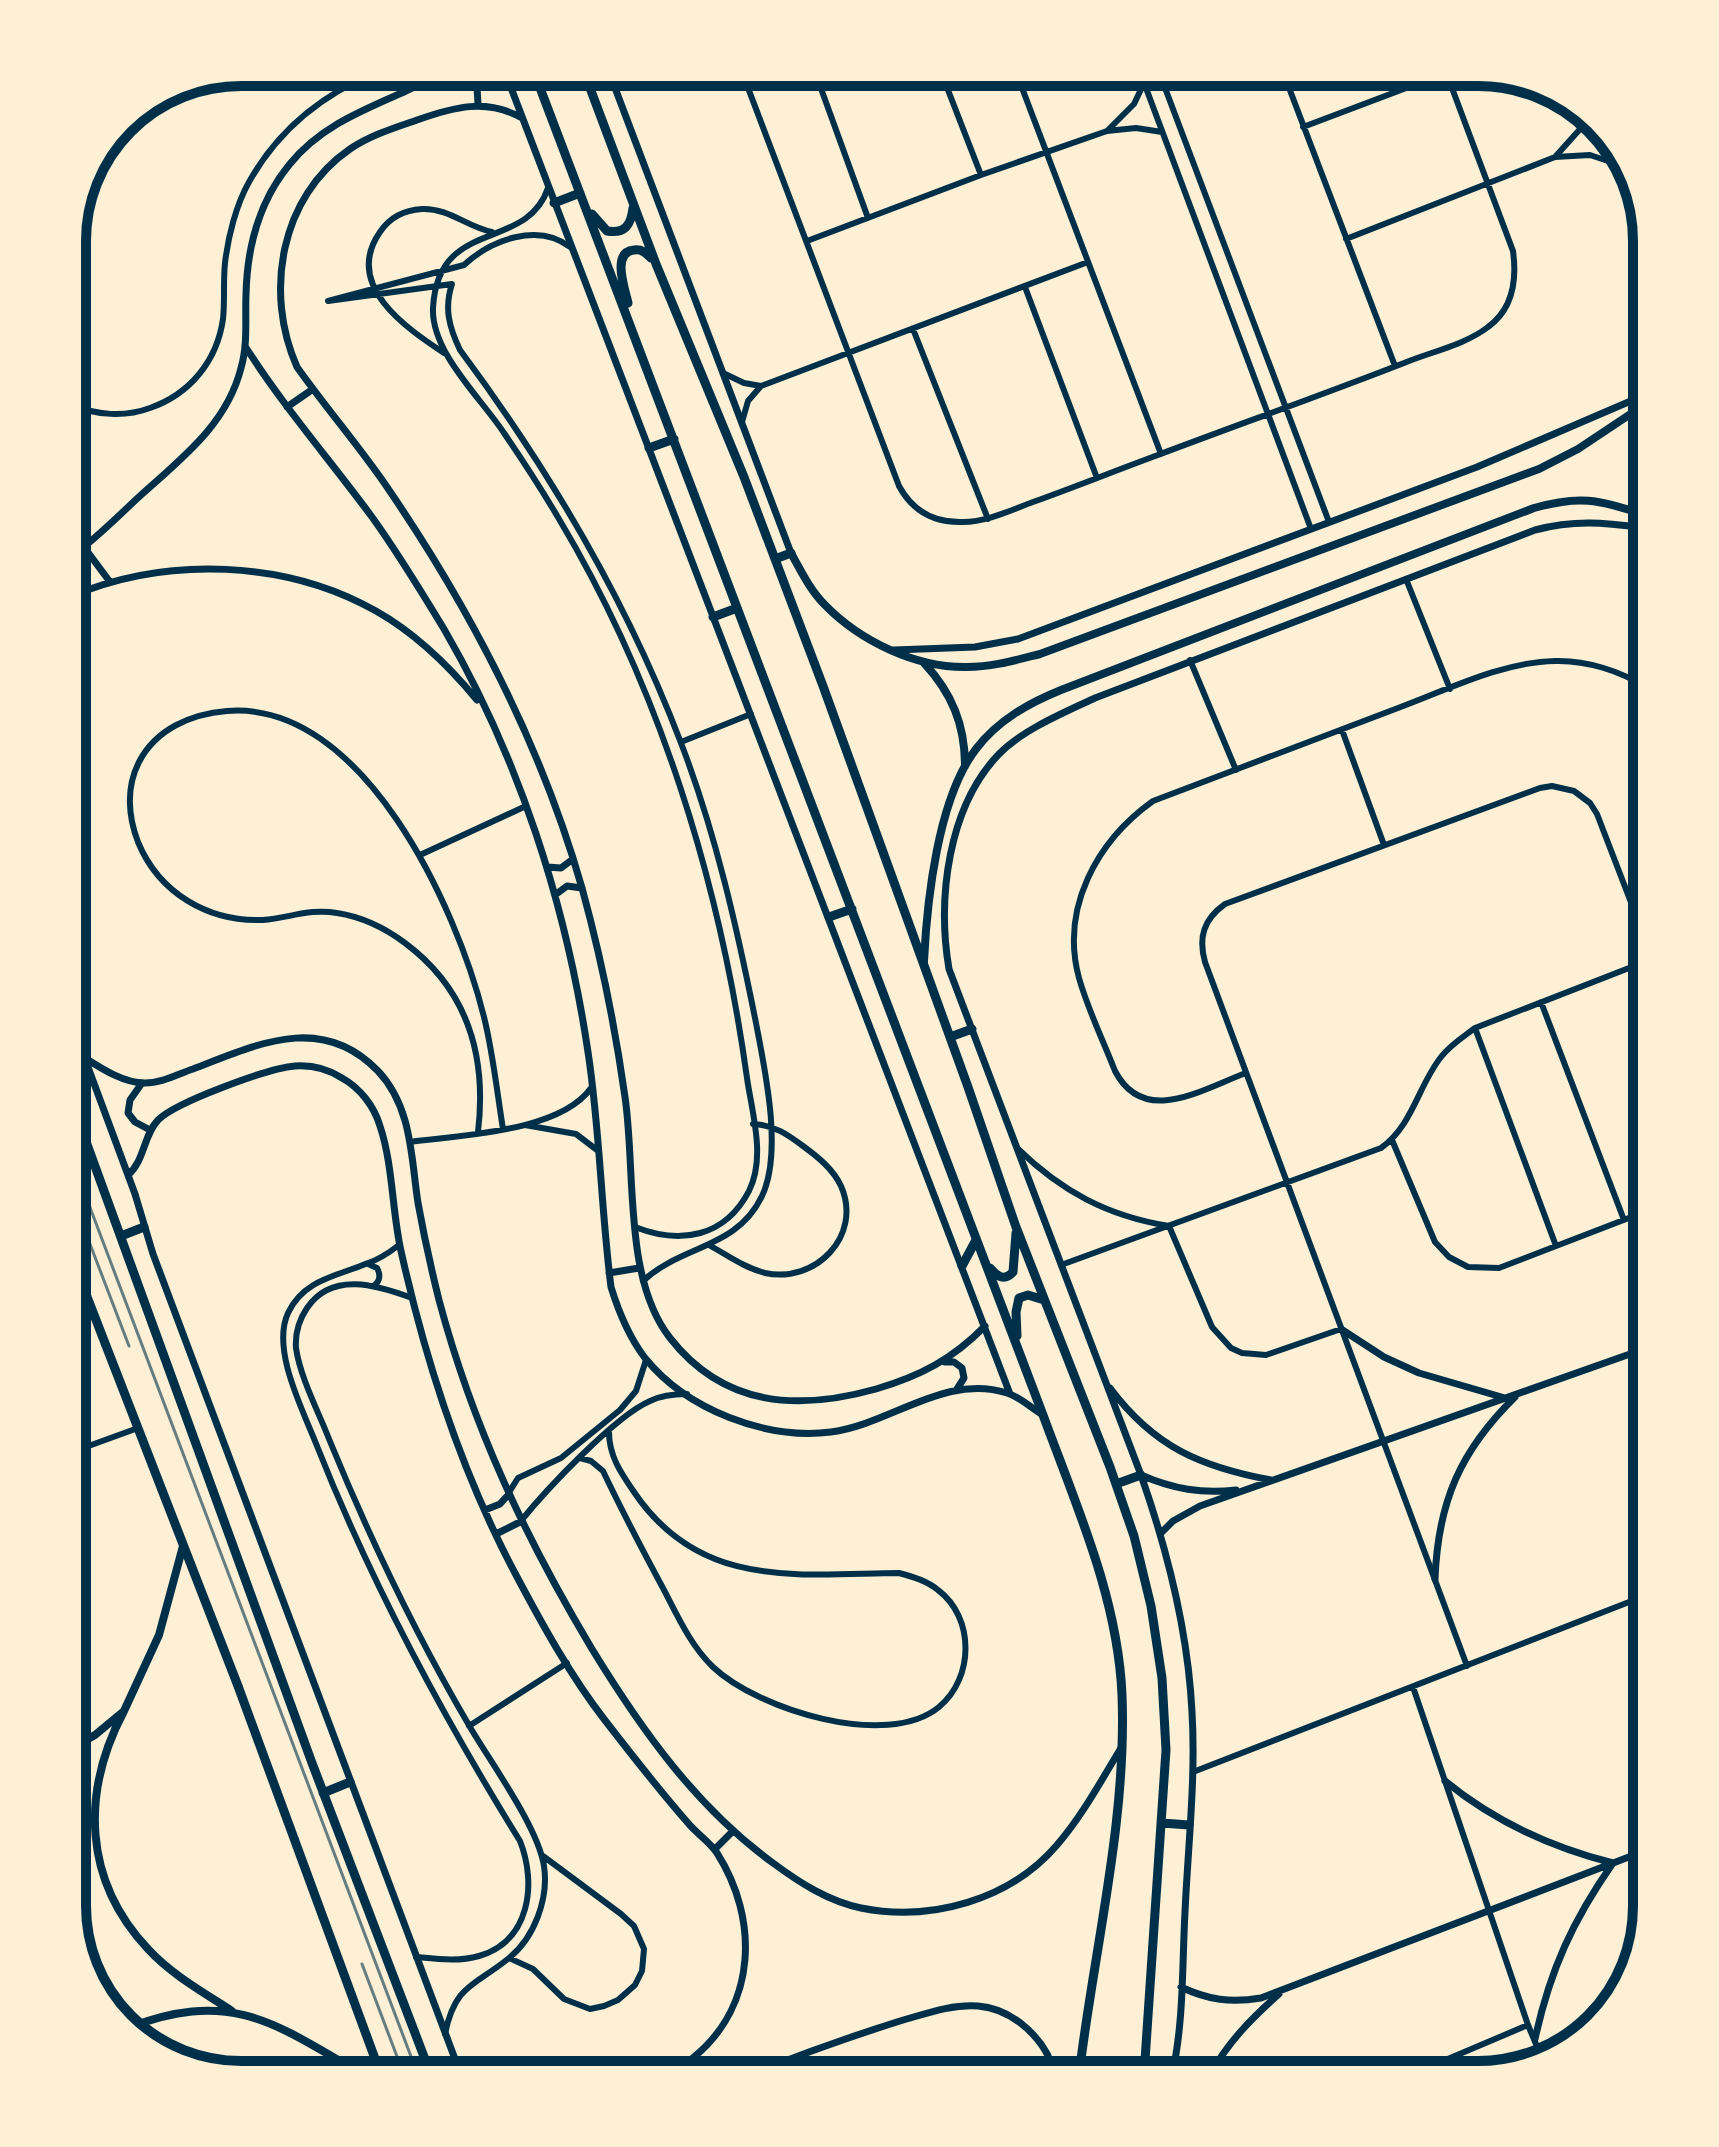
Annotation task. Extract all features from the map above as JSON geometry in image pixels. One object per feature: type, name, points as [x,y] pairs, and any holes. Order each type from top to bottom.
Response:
[{"type":"main road","points":[[539,86],[1018,1348],[1106,1595],[1122,1694],[1121,1748],[1113,1845],[1081,2061]]},
{"type":"main road","points":[[589,86],[656,264],[775,559],[924,962],[1016,1227],[1134,1536],[1151,1606],[1162,1678],[1166,1750],[1145,2061]]},
{"type":"main road","points":[[554,203],[580,194]]},
{"type":"main road","points":[[580,194],[599,224],[607,231],[617,233],[626,229],[631,220],[633,203]]},
{"type":"main road","points":[[633,328],[622,257],[626,252],[638,249],[645,251],[656,264]]},
{"type":"main road","points":[[775,559],[791,553],[809,586],[824,604],[857,632],[894,650],[923,662],[966,667],[1002,663],[1040,654],[1539,469],[1587,444],[1633,413]]},
{"type":"main road","points":[[649,448],[674,439]]},
{"type":"main road","points":[[924,962],[936,856],[945,818],[965,766],[994,730],[1037,700],[1534,508],[1574,499],[1592,500],[1633,511]]},
{"type":"main road","points":[[713,617],[737,608]]},
{"type":"main road","points":[[923,662],[947,692],[956,710],[962,728],[965,766]]},
{"type":"main road","points":[[829,917],[852,909]]},
{"type":"main road","points":[[950,1037],[972,1029]]},
{"type":"main road","points":[[86,1141],[323,1793],[426,2061]]},
{"type":"main road","points":[[121,1236],[144,1227]]},
{"type":"main road","points":[[985,1262],[997,1277],[1007,1277],[1013,1272],[1016,1227]]},
{"type":"main road","points":[[962,1266],[976,1240]]},
{"type":"main road","points":[[86,1295],[275,1783],[376,2061]]},
{"type":"main road","points":[[1018,1348],[1016,1312],[1019,1298],[1028,1295],[1044,1300]]},
{"type":"main road","points":[[1116,1484],[1141,1475]]},
{"type":"main road","points":[[183,1546],[159,1635],[107,1745],[97,1779],[94,1806],[99,1858],[110,1890],[132,1929],[167,1967],[232,2011],[285,2028],[340,2061]]},
{"type":"main road","points":[[86,1740],[124,1711]]},
{"type":"main road","points":[[95,1735],[104,1736],[107,1745]]},
{"type":"main road","points":[[323,1793],[350,1782]]},
{"type":"main road","points":[[1162,1823],[1189,1825]]},
{"type":"main road","points":[[192,2012],[202,2004],[203,1993]]},
{"type":"main road","points":[[140,2023],[192,2012],[232,2011]]},
{"type":"street","points":[[86,409],[120,414],[142,411],[182,392],[198,376],[211,358],[219,338],[224,316],[231,229],[249,183],[276,144],[298,120],[346,86]]},
{"type":"street","points":[[86,545],[210,430],[234,390],[245,346],[247,264],[252,237],[261,210],[290,163],[332,126],[415,86]]},
{"type":"street","points":[[476,86],[478,104]]},
{"type":"street","points":[[510,86],[1010,1394]]},
{"type":"street","points":[[614,86],[791,553]]},
{"type":"street","points":[[747,86],[905,498],[916,510],[932,518],[967,522],[988,519],[1268,415],[1478,334],[1497,319],[1514,288],[1516,269],[1513,251],[1451,86]]},
{"type":"street","points":[[820,86],[868,218]]},
{"type":"street","points":[[946,86],[981,175]]},
{"type":"street","points":[[1021,86],[1161,454]]},
{"type":"street","points":[[1107,131],[1134,104],[1143,86]]},
{"type":"street","points":[[1145,86],[1311,529]]},
{"type":"street","points":[[1164,86],[1329,522]]},
{"type":"street","points":[[1288,86],[1395,366]]},
{"type":"street","points":[[1303,127],[1412,86]]},
{"type":"street","points":[[522,118],[495,106],[452,107],[379,134],[350,149],[325,170],[305,196],[291,226],[283,256],[281,317],[297,367],[401,507],[479,635],[550,791],[582,888],[609,995],[626,1100],[639,1268],[657,1318],[686,1355],[724,1383],[753,1396],[785,1402],[843,1398],[908,1379],[944,1362],[985,1326]]},
{"type":"street","points":[[1555,157],[1582,126]]},
{"type":"street","points":[[807,241],[1107,131],[1136,128],[1162,132]]},
{"type":"street","points":[[1346,239],[1555,157],[1590,155],[1612,163]]},
{"type":"street","points":[[548,188],[537,209],[522,222],[462,248],[448,262],[434,294],[433,319],[447,354],[504,432],[560,520],[604,602],[672,762],[727,955],[756,1146],[754,1176],[742,1204],[730,1217],[713,1228],[684,1237],[654,1235],[635,1227]]},
{"type":"street","points":[[447,354],[392,315],[380,298],[370,265],[375,239],[396,216],[425,209],[449,213],[475,227],[496,232]]},
{"type":"street","points":[[522,222],[526,234]]},
{"type":"street","points":[[570,247],[547,235],[526,234],[482,251],[464,265],[328,301],[452,284],[447,312],[454,338],[515,424],[594,555],[641,649],[681,742],[719,859],[742,952],[763,1064],[772,1158],[762,1197],[751,1215],[736,1230],[709,1245],[672,1259],[643,1281]]},
{"type":"street","points":[[742,426],[745,407],[761,386],[1088,262]]},
{"type":"street","points":[[1025,287],[1097,478]]},
{"type":"street","points":[[913,329],[988,519]]},
{"type":"street","points":[[245,346],[398,554],[445,631],[486,711],[526,806],[555,895],[578,996],[591,1088],[609,1273],[620,1316],[646,1360],[687,1394],[732,1418],[763,1428],[797,1433],[832,1432],[866,1423],[955,1390],[991,1389],[1010,1394],[1043,1415]]},
{"type":"street","points":[[721,371],[736,380],[761,386]]},
{"type":"street","points":[[287,407],[313,389]]},
{"type":"street","points":[[894,650],[975,647],[1018,639],[1519,451],[1633,400]]},
{"type":"street","points":[[504,432],[515,424]]},
{"type":"street","points":[[1174,2061],[1179,2030],[1193,1772],[1188,1674],[1176,1592],[1161,1533],[1141,1475],[949,969],[944,919],[950,849],[976,783],[1001,752],[1059,715],[1190,660],[1535,530],[1561,523],[1588,521],[1633,526]]},
{"type":"street","points":[[86,550],[110,582]]},
{"type":"street","points":[[86,591],[110,582],[157,573],[211,569],[256,572],[300,581],[377,611],[429,649],[459,678],[486,711]]},
{"type":"street","points":[[1406,579],[1450,689]]},
{"type":"street","points":[[628,655],[641,649]]},
{"type":"street","points":[[1190,660],[1236,770]]},
{"type":"street","points":[[1246,1073],[1173,1100],[1158,1102],[1131,1094],[1121,1083],[1079,977],[1075,950],[1079,903],[1088,875],[1117,831],[1153,801],[1522,664],[1556,661],[1590,664],[1633,680]]},
{"type":"street","points":[[478,1132],[479,1072],[470,1030],[454,994],[428,961],[383,928],[347,914],[311,911],[248,919],[214,913],[187,902],[162,880],[139,843],[130,809],[133,777],[147,749],[161,734],[178,724],[222,712],[248,711],[272,715],[295,723],[328,744],[387,806],[420,855],[476,992],[484,1018],[503,1129]]},
{"type":"street","points":[[681,742],[751,714]]},
{"type":"street","points":[[1342,730],[1384,845]]},
{"type":"street","points":[[1467,1666],[1201,949],[1202,935],[1209,918],[1225,904],[1552,786],[1574,791],[1590,803],[1633,908]]},
{"type":"street","points":[[420,855],[526,806]]},
{"type":"street","points":[[547,867],[561,868],[573,859]]},
{"type":"street","points":[[555,895],[567,886],[582,888]]},
{"type":"street","points":[[1061,1265],[1369,1153],[1392,1140],[1402,1128],[1440,1058],[1456,1041],[1475,1028],[1633,966]]},
{"type":"street","points":[[1541,1002],[1624,1220]]},
{"type":"street","points":[[1475,1028],[1556,1246]]},
{"type":"street","points":[[86,1059],[123,1078],[142,1083],[161,1080],[268,1040],[301,1037],[322,1040],[359,1056],[382,1077],[400,1102],[410,1142],[424,1236],[439,1300],[467,1391],[520,1522],[558,1593],[631,1709],[681,1777],[733,1831],[803,1884],[828,1897],[880,1912],[935,1911],[1010,1885],[1034,1868],[1057,1845],[1121,1748]]},
{"type":"street","points":[[86,1061],[144,1227],[456,2061]]},
{"type":"street","points":[[128,1175],[139,1162],[150,1130],[163,1115],[174,1108],[279,1069],[303,1066],[327,1071],[355,1087],[375,1113],[385,1146],[399,1245],[412,1298],[455,1437],[496,1534],[534,1610],[567,1663],[620,1739],[690,1825],[715,1849],[732,1880],[747,1938],[743,1982],[719,2031],[688,2061]]},
{"type":"street","points":[[142,1083],[130,1100],[128,1113],[135,1122],[150,1130]]},
{"type":"street","points":[[410,1142],[525,1125],[567,1111],[581,1101],[591,1088]]},
{"type":"street","points":[[709,1245],[752,1269],[786,1274],[814,1267],[829,1255],[840,1240],[846,1207],[843,1191],[835,1176],[806,1148],[770,1125],[753,1124]]},
{"type":"street","points":[[525,1125],[576,1134],[597,1150]]},
{"type":"street","points":[[1392,1140],[1435,1242],[1449,1257],[1468,1267],[1499,1268],[1633,1216]]},
{"type":"street","points":[[1015,1146],[1037,1167],[1084,1200],[1120,1216],[1169,1226]]},
{"type":"street","points":[[1169,1226],[1212,1327],[1231,1348],[1266,1355],[1341,1329]]},
{"type":"street","points":[[399,1245],[366,1264],[325,1278],[301,1294],[286,1317],[283,1345],[317,1447],[374,1579],[413,1658],[520,1841],[528,1861],[530,1882],[521,1920],[511,1935],[481,1955],[462,1959],[416,1957]]},
{"type":"street","points":[[366,1264],[374,1265],[379,1271],[378,1282],[373,1286]]},
{"type":"street","points":[[609,1273],[639,1268]]},
{"type":"street","points":[[412,1298],[373,1286],[346,1284],[321,1294],[300,1319],[296,1348],[319,1414],[387,1573],[542,1855],[544,1884],[539,1915],[532,1930],[509,1958],[472,1982],[462,1993],[448,2019],[445,2034]]},
{"type":"street","points":[[86,1306],[94,1316]]},
{"type":"street","points":[[1341,1329],[1384,1357],[1419,1373],[1507,1399]]},
{"type":"street","points":[[1161,1533],[1187,1512],[1247,1489],[1633,1353]]},
{"type":"street","points":[[485,1510],[500,1504],[518,1478],[561,1458],[620,1410],[636,1391],[646,1360]]},
{"type":"street","points":[[944,1362],[959,1364],[964,1373],[963,1383],[955,1390]]},
{"type":"street","points":[[1104,1380],[1147,1430],[1175,1450],[1207,1465],[1273,1480]]},
{"type":"street","points":[[496,1534],[520,1522],[580,1458],[648,1401],[687,1394]]},
{"type":"street","points":[[1435,1579],[1436,1544],[1443,1510],[1455,1478],[1481,1434],[1517,1395]]},
{"type":"street","points":[[86,1447],[138,1428]]},
{"type":"street","points":[[580,1458],[591,1461],[603,1471],[679,1619],[699,1651],[731,1682],[801,1713],[878,1725],[920,1718],[939,1707],[954,1691],[964,1666],[964,1627],[954,1607],[940,1591],[921,1579],[899,1573],[762,1573],[709,1557],[665,1529],[644,1507],[614,1460],[609,1432]]},
{"type":"street","points":[[1141,1475],[1164,1486],[1191,1491],[1247,1489]]},
{"type":"street","points":[[374,1579],[387,1573]]},
{"type":"street","points":[[1193,1772],[1633,1601]]},
{"type":"street","points":[[469,1726],[567,1663]]},
{"type":"street","points":[[1413,1687],[1538,2049]]},
{"type":"street","points":[[484,1784],[499,1774]]},
{"type":"street","points":[[1445,1781],[1473,1803],[1529,1834],[1576,1853],[1613,1863]]},
{"type":"street","points":[[715,1849],[733,1831]]},
{"type":"street","points":[[509,1958],[533,1969],[564,1999],[590,2009],[618,2000],[630,1991],[642,1971],[642,1943],[628,1919],[542,1855]]},
{"type":"street","points":[[1181,1987],[1220,2001],[1240,2002],[1280,1992],[1633,1855]]},
{"type":"street","points":[[1535,2039],[1543,2001],[1561,1952],[1584,1906],[1613,1863]]},
{"type":"street","points":[[1218,2061],[1245,2024],[1280,1992]]},
{"type":"street","points":[[786,2061],[855,2035],[932,2012],[969,2006],[1002,2011],[1019,2022],[1052,2061]]},
{"type":"street","points":[[1449,2061],[1528,2025]]},
{"type":"railway","points":[[86,1197],[413,2061]]},
{"type":"railway","points":[[86,1234],[129,1346]]},
{"type":"railway","points":[[362,1964],[399,2061]]}]
